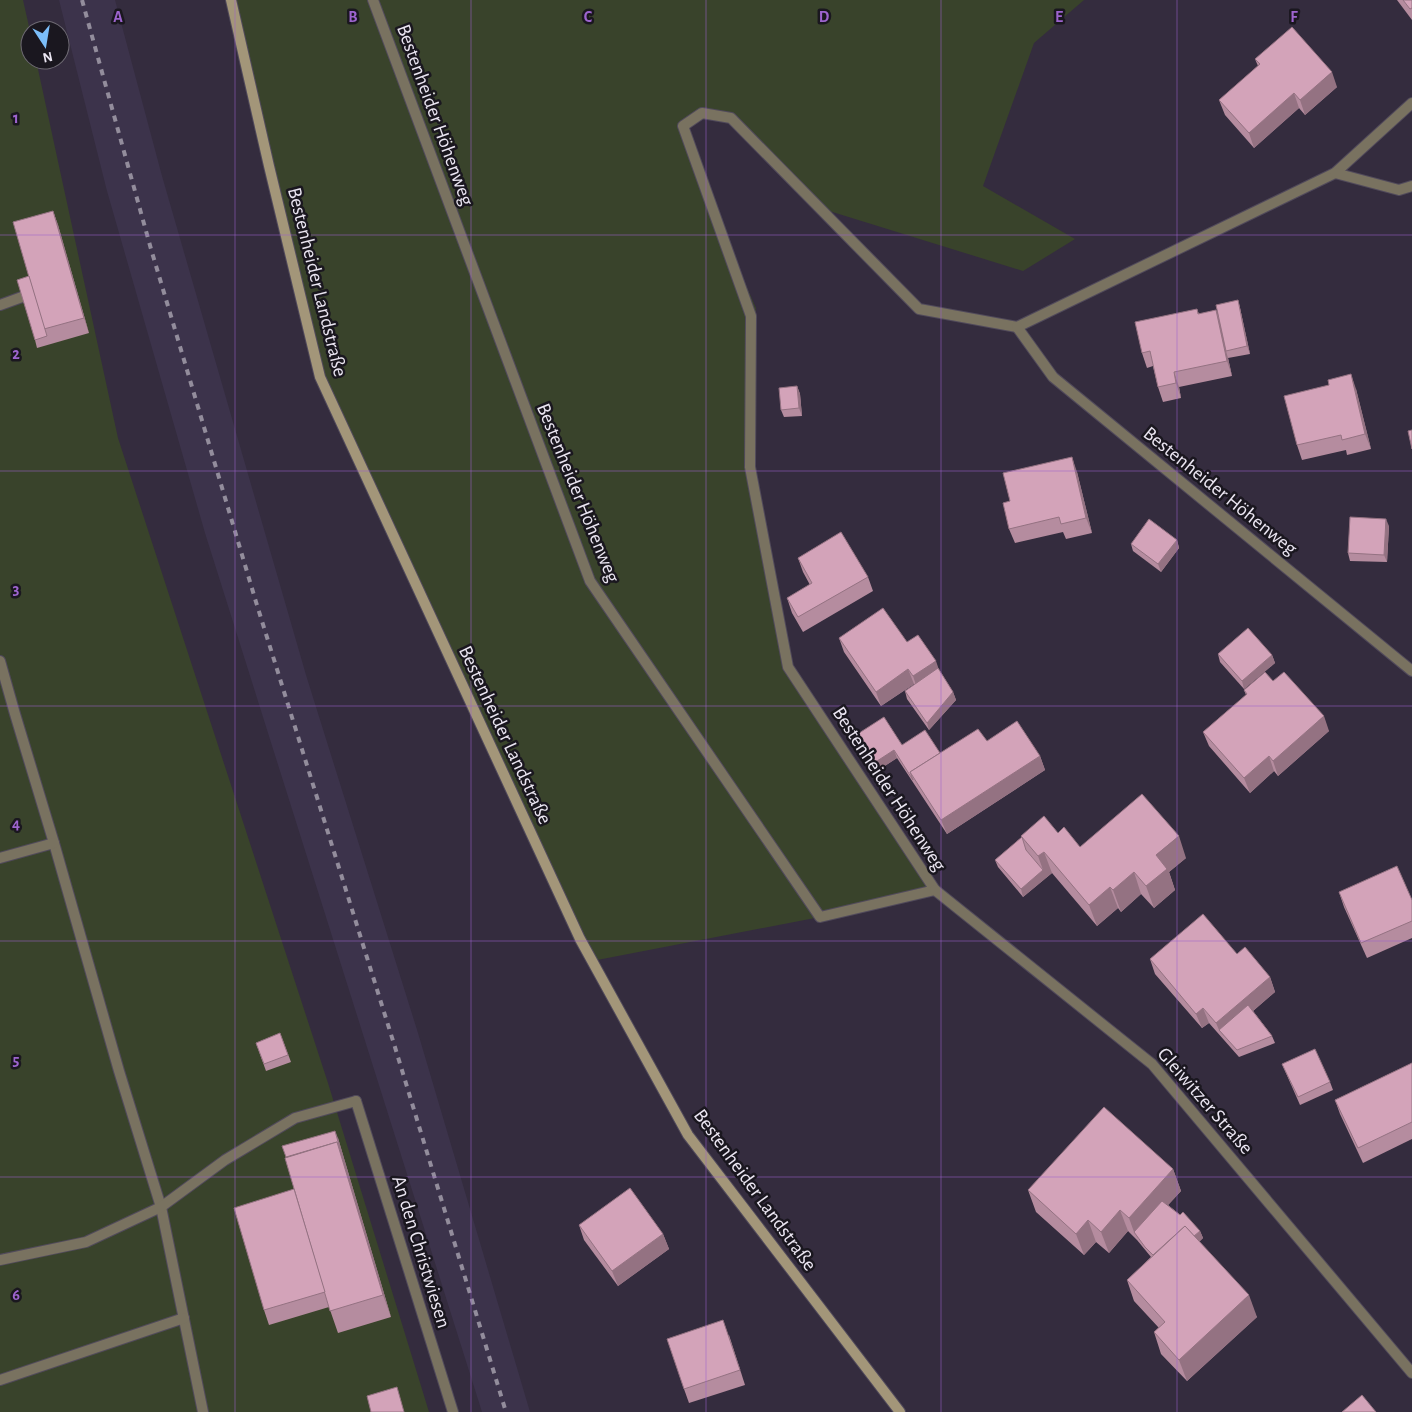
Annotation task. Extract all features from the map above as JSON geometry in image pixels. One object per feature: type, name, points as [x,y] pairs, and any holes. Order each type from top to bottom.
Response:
[{"type":"main road","name":"Bestenheider Landstraße","points":[[232,0],[269,166],[320,377],[580,939],[688,1135],[900,1412]]},
{"type":"street","name":"Bestenheider Höhenweg","points":[[373,0],[590,582],[820,917],[935,890],[788,667],[750,467],[751,316],[683,126],[702,113],[731,118],[919,309],[1017,327],[1053,377],[1412,671]]},
{"type":"street","points":[[1017,327],[1335,173],[1412,103]]},
{"type":"street","points":[[1335,173],[1399,190],[1412,186]]},
{"type":"street","points":[[0,305],[22,297]]},
{"type":"street","points":[[0,661],[119,1071],[161,1207],[203,1412]]},
{"type":"street","points":[[0,858],[54,843]]},
{"type":"street","name":"Gleiwitzer Straße","points":[[935,890],[1152,1064],[1412,1373]]},
{"type":"street","name":"An den Christwiesen","points":[[161,1207],[225,1160],[295,1118],[356,1102],[453,1412]]},
{"type":"street","points":[[0,1260],[86,1242],[161,1207]]},
{"type":"street","points":[[0,1380],[184,1318]]},
{"type":"shaded area","points":[[59,0],[115,0],[162,176],[306,675],[418,1033],[530,1412],[482,1412],[205,533],[107,191],[70,44],[70,20],[64,20]]},
{"type":"green space","points":[[0,0],[23,0],[28,20],[20,20],[20,70],[38,70],[118,438],[328,1083],[429,1412],[0,1412]]},
{"type":"green space","points":[[231,0],[1084,0],[1034,43],[983,186],[1075,239],[1023,271],[826,210],[734,122],[705,111],[686,126],[718,221],[756,308],[750,462],[788,667],[935,890],[820,917],[592,961],[320,377]]},
{"type":"building","points":[[1403,0],[1412,0],[1412,8],[1410,9]]},
{"type":"building","points":[[1292,27],[1332,72],[1300,100],[1294,93],[1249,133],[1219,100],[1260,64],[1255,59]]},
{"type":"building","points":[[53,211],[84,318],[44,329],[13,222]]},
{"type":"building","points":[[29,276],[47,336],[35,340],[17,280]]},
{"type":"building","points":[[1238,300],[1247,346],[1226,351],[1216,305]]},
{"type":"building","points":[[1197,309],[1198,314],[1216,310],[1227,361],[1174,372],[1176,383],[1158,387],[1150,351],[1142,353],[1135,322]]},
{"type":"building","points":[[1351,374],[1365,434],[1342,440],[1341,435],[1297,445],[1284,396],[1329,385],[1328,380]]},
{"type":"building","points":[[797,386],[799,408],[781,410],[779,388]]},
{"type":"building","points":[[1412,430],[1412,449],[1408,431]]},
{"type":"building","points":[[1072,457],[1086,518],[1061,524],[1059,517],[1009,529],[1003,503],[1010,501],[1003,473]]},
{"type":"building","points":[[1350,517],[1386,519],[1384,555],[1348,553]]},
{"type":"building","points":[[1149,519],[1177,540],[1158,564],[1131,544]]},
{"type":"building","points":[[841,532],[868,577],[798,617],[787,598],[812,583],[798,558]]},
{"type":"building","points":[[883,608],[907,642],[918,635],[936,661],[913,676],[908,669],[876,692],[839,638]]},
{"type":"building","points":[[1248,628],[1272,655],[1242,681],[1218,654]]},
{"type":"building","points":[[938,668],[953,692],[927,723],[905,691]]},
{"type":"building","points":[[1265,672],[1273,681],[1284,672],[1324,716],[1273,761],[1269,756],[1244,778],[1203,732],[1247,694],[1244,690]]},
{"type":"building","points":[[884,717],[902,745],[925,730],[940,753],[910,772],[913,780],[894,750],[874,763],[856,735]]},
{"type":"building","points":[[1017,721],[1040,756],[941,820],[910,772],[978,729],[987,741]]},
{"type":"building","points":[[1142,794],[1179,836],[1156,855],[1167,869],[1146,886],[1134,872],[1113,890],[1110,887],[1089,905],[1044,852],[1038,856],[1021,836],[1044,816],[1058,833],[1064,827],[1080,847]]},
{"type":"building","points":[[1022,837],[1026,850],[1043,870],[1021,889],[995,860]]},
{"type":"building","points":[[1397,866],[1412,900],[1412,921],[1361,943],[1339,892]]},
{"type":"building","points":[[1203,914],[1237,954],[1245,947],[1270,977],[1216,1023],[1203,1008],[1196,1014],[1150,959]]},
{"type":"building","points":[[1248,1005],[1272,1036],[1237,1050],[1219,1030]]},
{"type":"building","points":[[280,1033],[288,1055],[264,1064],[256,1043]]},
{"type":"building","points":[[1315,1049],[1330,1082],[1298,1097],[1282,1064]]},
{"type":"building","points":[[1412,1063],[1412,1122],[1358,1148],[1335,1100]]},
{"type":"building","points":[[1104,1107],[1173,1169],[1129,1218],[1120,1210],[1101,1232],[1088,1220],[1076,1234],[1028,1190]]},
{"type":"building","points":[[335,1131],[342,1156],[337,1142],[286,1157],[282,1146]]},
{"type":"building","points":[[337,1142],[383,1295],[330,1311],[285,1158]]},
{"type":"building","points":[[630,1188],[663,1234],[612,1271],[579,1225]]},
{"type":"building","points":[[294,1189],[325,1292],[264,1310],[234,1208]]},
{"type":"building","points":[[1162,1201],[1180,1215],[1183,1212],[1200,1231],[1194,1236],[1185,1226],[1153,1255],[1134,1232]]},
{"type":"building","points":[[1185,1226],[1249,1295],[1179,1360],[1154,1332],[1165,1322],[1127,1280]]},
{"type":"building","points":[[723,1320],[740,1370],[684,1389],[667,1339]]},
{"type":"building","points":[[397,1387],[404,1412],[371,1412],[367,1396]]},
{"type":"building","points":[[1362,1395],[1376,1412],[1342,1412]]},
{"type":"railway","points":[[82,0],[151,249],[256,602],[394,1044],[506,1412]]}]
